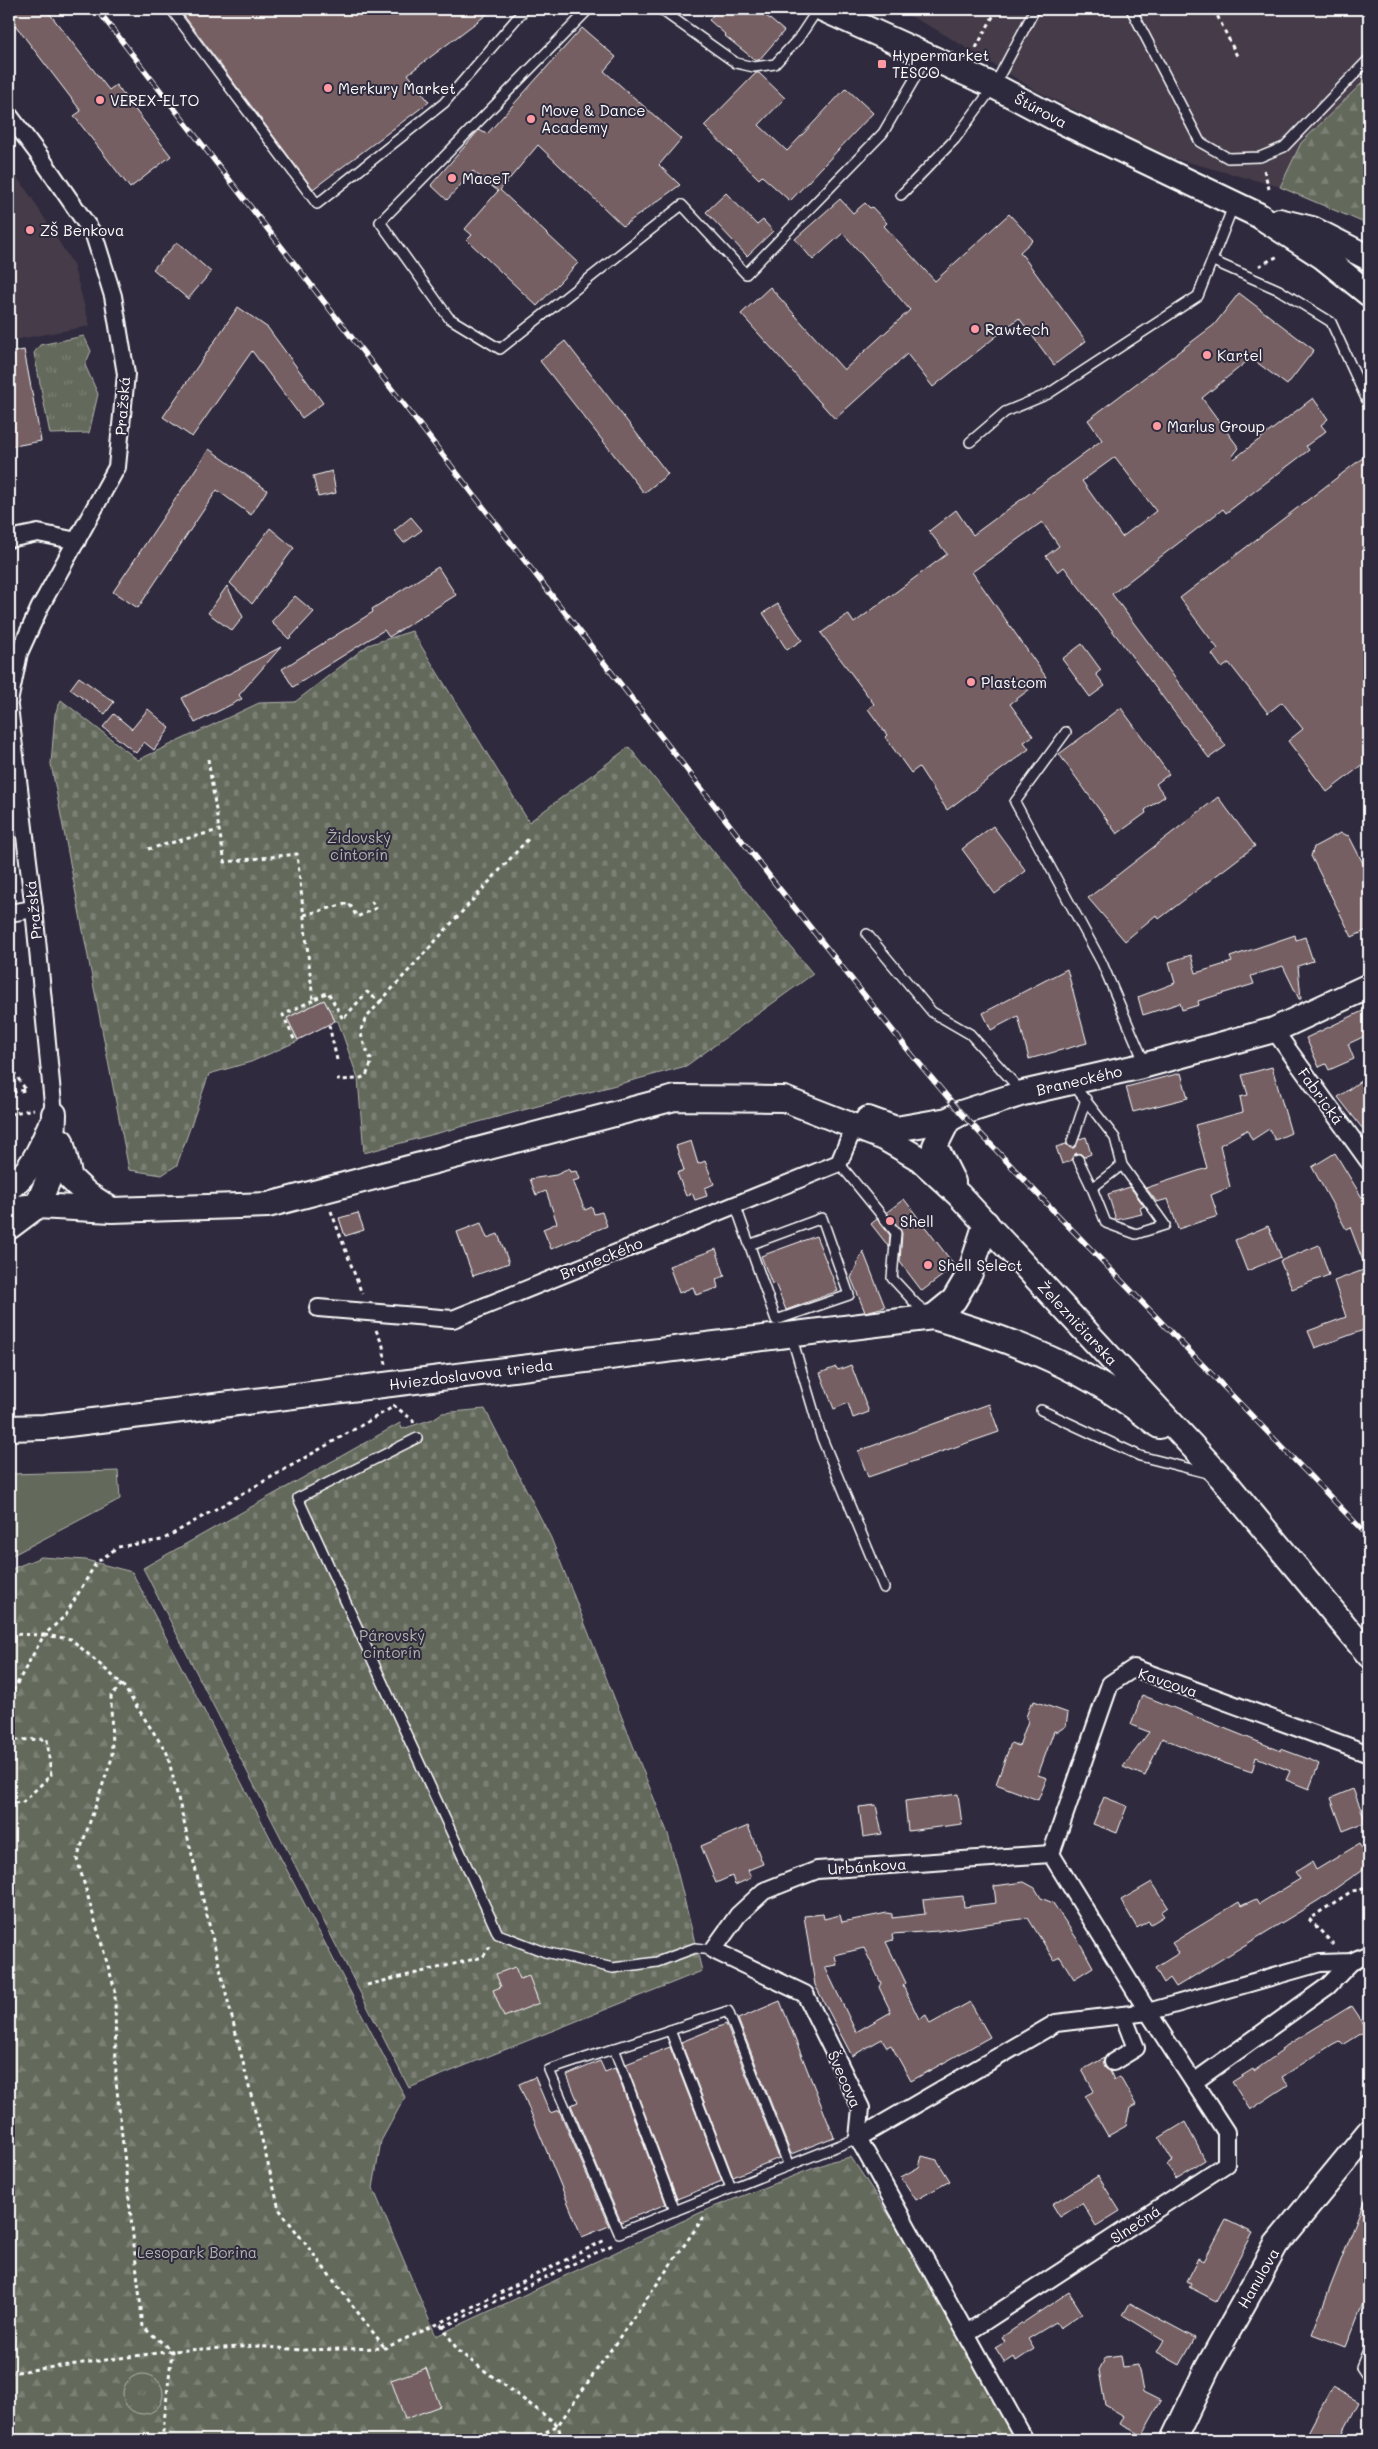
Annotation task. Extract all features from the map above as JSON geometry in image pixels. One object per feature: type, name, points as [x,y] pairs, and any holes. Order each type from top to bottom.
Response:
[{"type":"street","name":"Štúrova","points":[[823,9],[994,86],[1055,118],[1258,215]]},
{"type":"street","name":"Pražská","points":[[9,115],[94,235],[113,296],[126,374],[117,467],[40,608],[19,653],[9,702]]},
{"type":"street","points":[[1258,215],[1312,229],[1369,258]]},
{"type":"street","points":[[1258,215],[1323,257],[1369,294]]},
{"type":"street","points":[[9,539],[38,533],[77,541]]},
{"type":"street","name":"Pražská","points":[[9,707],[34,909],[47,1111]]},
{"type":"street","points":[[9,913],[34,909]]},
{"type":"street","name":"Braneckého","points":[[784,1099],[829,1106],[896,1129],[948,1120],[961,1113],[1023,1093],[1078,1091],[1146,1065],[1274,1030],[1369,986]]},
{"type":"street","name":"Fabrická","points":[[1274,1030],[1369,1162]]},
{"type":"street","points":[[9,1209],[37,1206],[112,1210],[268,1206],[675,1098],[784,1099],[854,1127],[839,1163]]},
{"type":"street","points":[[9,1188],[24,1176],[43,1145],[47,1111]]},
{"type":"street","points":[[9,1227],[37,1206],[52,1171],[47,1111]]},
{"type":"street","points":[[47,1111],[70,1178],[87,1194],[112,1210]]},
{"type":"street","points":[[948,1120],[935,1146],[959,1195]]},
{"type":"street","name":"Železničiarska","points":[[854,1127],[884,1138],[920,1159],[959,1195],[1222,1478],[1369,1655]]},
{"type":"street","name":"Braneckého","points":[[318,1308],[453,1319],[839,1163]]},
{"type":"street","points":[[933,1317],[954,1300],[970,1273],[986,1223]]},
{"type":"street","name":"Železničiarska","points":[[933,1317],[988,1333],[1078,1371],[1138,1409],[1222,1478]]},
{"type":"street","name":"Hviezdoslavova trieda","points":[[9,1428],[44,1427],[933,1317]]},
{"type":"street","name":"Kavcova","points":[[1051,1854],[1110,1684],[1134,1668],[1369,1754]]},
{"type":"street","name":"Urbánkova","points":[[713,1950],[738,1915],[764,1891],[817,1870],[1051,1854]]},
{"type":"street","name":"Slnečná","points":[[967,2333],[1226,2164],[1226,2132],[1148,2012],[1051,1854]]},
{"type":"street","name":"Švecova","points":[[713,1950],[805,1994],[861,2108],[858,2138]]},
{"type":"street","points":[[1025,2440],[858,2138],[1056,2023],[1148,2012],[1320,1963],[1351,1962],[1369,1954]]},
{"type":"street","points":[[1194,2082],[1328,1986],[1351,1962]]},
{"type":"street","points":[[1113,2062],[1136,2048],[1123,2015]]},
{"type":"street","name":"Hanulova","points":[[1173,2440],[1208,2368],[1276,2245],[1369,2132]]},
{"type":"lane","points":[[171,9],[317,204],[444,103],[524,10],[522,9]]},
{"type":"lane","points":[[589,9],[380,222],[449,318],[500,349],[682,205],[746,274],[883,133],[915,78],[925,56]]},
{"type":"lane","points":[[660,9],[736,63],[754,67],[775,64],[798,39],[818,9]]},
{"type":"lane","points":[[901,194],[955,139],[994,86],[1035,9]]},
{"type":"lane","points":[[1131,9],[1200,142],[1228,158],[1260,157],[1284,147],[1369,59]]},
{"type":"lane","points":[[970,442],[1005,412],[1048,394],[1198,296],[1234,204]]},
{"type":"lane","points":[[1213,261],[1279,290],[1331,322],[1369,405]]},
{"type":"lane","points":[[1066,732],[1015,802],[1102,963],[1146,1065]]},
{"type":"lane","points":[[867,934],[932,1012],[970,1034],[1023,1093]]},
{"type":"lane","points":[[1072,1142],[1078,1091]]},
{"type":"lane","points":[[1078,1091],[1116,1138],[1122,1164],[1165,1225],[1136,1234],[1106,1223],[1078,1159]]},
{"type":"lane","points":[[839,1163],[896,1233],[892,1278],[916,1304],[933,1317]]},
{"type":"lane","points":[[1092,1188],[1122,1164]]},
{"type":"lane","points":[[735,1204],[749,1245],[776,1320],[849,1295],[822,1218],[749,1245]]},
{"type":"lane","points":[[790,1335],[821,1436],[884,1588]]},
{"type":"lane","points":[[1041,1410],[1140,1456],[1222,1478]]},
{"type":"lane","points":[[417,1438],[298,1498],[498,1934],[545,1952],[613,1968],[657,1962],[695,1948],[713,1950]]},
{"type":"lane","points":[[789,2166],[728,2011],[549,2070],[619,2233],[789,2166],[858,2138]]},
{"type":"lane","points":[[670,2030],[731,2188]]},
{"type":"lane","points":[[614,2048],[675,2211]]},
{"type":"lane","points":[[1369,2348],[1362,2367],[1369,2379]]},
{"type":"lane","points":[[1368,2440],[1369,2436]]},
{"type":"path","points":[[976,48],[996,9]]},
{"type":"path","points":[[1214,9],[1237,56]]},
{"type":"path","points":[[1260,157],[1269,189]]},
{"type":"path","points":[[1244,274],[1280,255]]},
{"type":"path","points":[[208,759],[225,862],[297,854],[313,1000]]},
{"type":"path","points":[[148,849],[219,830]]},
{"type":"path","points":[[337,1080],[358,1079],[366,1076],[372,1061],[361,1038],[362,1023],[529,838]]},
{"type":"path","points":[[304,915],[349,902],[357,917],[376,908],[372,902],[375,900]]},
{"type":"path","points":[[294,1039],[282,1015],[328,992],[343,1019],[367,992],[380,1002]]},
{"type":"path","points":[[329,1025],[337,1060]]},
{"type":"path","points":[[9,1065],[26,1090],[9,1093]]},
{"type":"path","points":[[9,1114],[47,1111]]},
{"type":"path","points":[[324,1190],[382,1346],[393,1407],[414,1420],[417,1438]]},
{"type":"path","points":[[9,1698],[44,1635],[65,1616],[96,1563],[118,1547],[162,1540],[393,1407]]},
{"type":"path","points":[[9,1634],[44,1635],[71,1639],[122,1684],[167,1753],[279,2209],[385,2348]]},
{"type":"path","points":[[122,1684],[111,1696],[112,1758],[77,1859],[114,1990],[116,2081],[143,2327],[172,2352]]},
{"type":"path","points":[[9,1735],[16,1740],[47,1739],[51,1775],[22,1803],[9,1802]]},
{"type":"path","points":[[1351,1962],[1309,1919],[1352,1891],[1369,1888]]},
{"type":"path","points":[[367,1985],[482,1957],[498,1934]]},
{"type":"path","points":[[532,2440],[558,2425],[706,2213]]},
{"type":"path","points":[[9,2373],[172,2352],[255,2346],[302,2350],[385,2348],[440,2323],[619,2233]]},
{"type":"path","points":[[443,2327],[613,2244]]},
{"type":"path","points":[[440,2323],[458,2351],[558,2425],[562,2440]]},
{"type":"path","points":[[162,2440],[172,2352]]},
{"type":"shaded area","points":[[896,9],[1369,9],[1369,76],[1301,143],[1280,187],[1165,156],[1035,90],[935,29]]},
{"type":"shaded area","name":"ZŠ Benkova","points":[[9,167],[30,195],[73,264],[90,326],[9,341]]},
{"type":"green space","points":[[1369,76],[1369,225],[1280,187],[1301,143]]},
{"type":"green space","points":[[84,336],[91,351],[85,365],[98,394],[89,433],[50,434],[34,353],[40,345]]},
{"type":"green space","name":"Židovský cintorín","points":[[412,631],[529,822],[629,747],[813,974],[686,1066],[364,1153],[358,1079],[338,1021],[335,1021],[330,1012],[333,1010],[329,1009],[324,1000],[288,1018],[298,1041],[251,1062],[209,1074],[177,1165],[162,1175],[129,1170],[51,764],[55,714],[61,700],[138,760],[259,703],[295,702],[368,645]]},
{"type":"green space","name":"Párovský cintorín","points":[[485,1409],[551,1538],[668,1834],[702,1971],[409,2088],[143,1568],[400,1423],[402,1429],[433,1419],[442,1413]]},
{"type":"green space","points":[[118,1471],[120,1499],[9,1557],[9,1474]]},
{"type":"green space","name":"Lesopark Borina","points":[[41,1557],[86,1560],[132,1572],[405,2097],[381,2141],[373,2188],[436,2336],[706,2210],[832,2161],[851,2157],[1036,2440],[9,2440],[9,1570]]},
{"type":"green space","points":[[147,2374],[154,2377],[160,2383],[163,2394],[162,2402],[154,2411],[147,2414],[139,2414],[132,2411],[124,2402],[123,2390],[126,2383],[135,2375]]},
{"type":"building","name":"VEREX-ELTO","points":[[9,9],[46,9],[109,90],[116,85],[171,156],[130,188],[74,116],[81,111],[9,17]]},
{"type":"building","name":"Merkury Market","points":[[179,9],[494,9],[408,74],[429,102],[313,189]]},
{"type":"building","points":[[718,9],[758,9],[784,31],[759,60],[755,60],[725,36],[709,20]]},
{"type":"building","points":[[582,28],[616,57],[604,71],[681,139],[659,165],[680,185],[623,226],[538,145],[500,190],[578,263],[537,306],[467,240],[472,235],[465,229],[498,191],[473,171],[447,200],[431,185],[479,130],[487,134]]},
{"type":"building","points":[[756,73],[759,73],[785,98],[759,125],[787,151],[846,88],[873,113],[790,201],[762,176],[759,179],[704,126]]},
{"type":"building","points":[[726,193],[757,225],[763,220],[773,231],[747,256],[706,212]]},
{"type":"building","points":[[840,199],[853,213],[865,203],[870,208],[872,207],[887,223],[884,226],[935,281],[1009,214],[1033,240],[1020,252],[1086,341],[1054,365],[1019,318],[933,387],[907,354],[835,419],[741,314],[770,287],[844,370],[910,310],[843,233],[813,260],[795,239]]},
{"type":"building","points":[[177,242],[211,272],[188,299],[153,269]]},
{"type":"building","points":[[1239,293],[1314,350],[1287,385],[1251,358],[1202,398],[1239,448],[1232,457],[1234,459],[1313,398],[1328,419],[1321,425],[1326,431],[1306,446],[1309,450],[1226,513],[1223,509],[1112,594],[1226,746],[1209,758],[1064,567],[1058,572],[1046,556],[1059,546],[1042,522],[972,572],[1046,677],[1010,704],[1033,736],[1024,742],[1029,749],[947,810],[919,767],[911,773],[885,737],[887,735],[868,709],[874,704],[821,633],[848,614],[854,623],[947,554],[929,531],[956,510],[973,535],[1102,440],[1088,420],[1214,325]],"holes":[[[1115,457],[1156,511],[1122,537],[1082,481]]]},
{"type":"building","points":[[238,307],[268,328],[323,403],[302,418],[252,351],[192,437],[163,417]]},
{"type":"building","points":[[565,341],[668,474],[644,493],[540,361]]},
{"type":"building","points":[[24,350],[41,441],[9,447],[9,353]]},
{"type":"building","points":[[209,449],[267,490],[251,515],[217,490],[138,608],[113,592]]},
{"type":"building","points":[[1369,453],[1369,760],[1327,792],[1288,741],[1303,729],[1282,702],[1268,713],[1229,663],[1222,668],[1212,654],[1218,649],[1180,598]]},
{"type":"building","points":[[332,471],[336,493],[318,497],[313,476]]},
{"type":"building","points":[[411,517],[422,530],[404,543],[394,531]]},
{"type":"building","points":[[270,528],[294,548],[252,604],[230,583]]},
{"type":"building","points":[[438,567],[456,595],[389,637],[384,630],[293,687],[282,669],[373,612],[372,609]]},
{"type":"building","points":[[227,586],[243,617],[232,631],[208,613]]},
{"type":"building","points":[[295,596],[314,612],[289,639],[271,622]]},
{"type":"building","points":[[778,604],[802,640],[787,650],[763,613]]},
{"type":"building","points":[[1082,644],[1101,670],[1096,674],[1105,686],[1090,697],[1062,659]]},
{"type":"building","points":[[281,647],[239,695],[242,699],[195,723],[182,698]]},
{"type":"building","points":[[79,677],[114,702],[105,714],[70,689]]},
{"type":"building","points":[[1121,708],[1169,774],[1156,784],[1165,796],[1145,810],[1146,813],[1117,834],[1059,754]]},
{"type":"building","points":[[148,709],[170,728],[154,750],[144,742],[136,753],[103,727],[114,714],[132,729]]},
{"type":"building","points":[[1218,797],[1255,846],[1159,919],[1156,915],[1125,941],[1088,898]]},
{"type":"building","points":[[993,826],[1026,871],[995,894],[962,849]]},
{"type":"building","points":[[1340,833],[1349,836],[1369,875],[1369,929],[1352,937],[1311,856],[1314,847]]},
{"type":"building","points":[[1295,935],[1296,940],[1305,937],[1313,961],[1298,966],[1301,999],[1299,999],[1283,966],[1251,976],[1254,984],[1198,1001],[1199,1005],[1182,1010],[1180,1003],[1143,1015],[1138,997],[1175,983],[1169,962],[1191,955],[1196,973],[1232,962],[1230,957]]},
{"type":"building","points":[[1067,969],[1087,1043],[1029,1059],[1018,1016],[991,1030],[983,1013]]},
{"type":"building","points":[[324,1000],[335,1021],[298,1040],[287,1018]]},
{"type":"building","points":[[1369,1008],[1369,1034],[1348,1044],[1354,1059],[1329,1070],[1326,1064],[1319,1067],[1306,1038]]},
{"type":"building","points":[[1272,1067],[1291,1133],[1275,1140],[1269,1129],[1252,1140],[1247,1130],[1220,1145],[1230,1187],[1211,1195],[1218,1216],[1178,1229],[1168,1199],[1157,1202],[1146,1188],[1207,1168],[1195,1125],[1243,1112],[1240,1097],[1248,1095],[1242,1075]]},
{"type":"building","points":[[1181,1073],[1188,1098],[1133,1112],[1126,1087]]},
{"type":"building","points":[[1369,1075],[1369,1137],[1338,1097]]},
{"type":"building","points":[[1086,1137],[1091,1154],[1084,1157],[1076,1153],[1072,1160],[1062,1164],[1056,1147],[1066,1144],[1070,1148],[1074,1148],[1079,1139]]},
{"type":"building","points":[[691,1141],[698,1164],[705,1161],[714,1184],[705,1188],[707,1196],[695,1200],[692,1193],[686,1196],[677,1173],[684,1170],[676,1146]]},
{"type":"building","points":[[1335,1153],[1369,1209],[1369,1328],[1315,1348],[1308,1331],[1346,1317],[1334,1281],[1366,1269],[1350,1227],[1346,1229],[1312,1167]]},
{"type":"building","points":[[569,1169],[570,1172],[577,1171],[580,1179],[573,1181],[585,1210],[592,1207],[594,1214],[602,1212],[607,1226],[551,1249],[543,1229],[557,1223],[546,1191],[536,1195],[530,1179],[556,1175]]},
{"type":"building","points":[[1130,1187],[1144,1206],[1140,1208],[1142,1214],[1116,1220],[1108,1194]]},
{"type":"building","points":[[904,1199],[955,1266],[922,1291],[900,1262],[902,1233],[887,1212]]},
{"type":"building","points":[[358,1213],[364,1230],[345,1236],[339,1218]]},
{"type":"building","points":[[877,1219],[890,1235],[889,1247],[871,1224]]},
{"type":"building","points":[[481,1223],[487,1238],[498,1234],[509,1263],[473,1276],[457,1232]]},
{"type":"building","points":[[1268,1226],[1281,1257],[1247,1271],[1235,1240]]},
{"type":"building","points":[[816,1236],[838,1291],[786,1310],[775,1283],[772,1284],[761,1256]]},
{"type":"building","points":[[1319,1245],[1329,1275],[1292,1289],[1280,1261]]},
{"type":"building","points":[[716,1249],[725,1276],[716,1279],[718,1288],[696,1295],[693,1287],[679,1293],[669,1266]]},
{"type":"building","points":[[863,1251],[885,1307],[865,1312],[851,1278]]},
{"type":"building","points":[[851,1365],[869,1412],[853,1418],[848,1403],[834,1409],[820,1373],[836,1367],[838,1370]]},
{"type":"building","points":[[989,1404],[999,1432],[868,1477],[858,1451]]},
{"type":"building","points":[[1142,1695],[1281,1751],[1281,1749],[1319,1764],[1309,1789],[1286,1780],[1290,1771],[1256,1757],[1252,1772],[1162,1738],[1145,1776],[1123,1767],[1149,1732],[1131,1725]]},
{"type":"building","points":[[1034,1701],[1068,1713],[1066,1726],[1057,1732],[1054,1731],[1038,1775],[1047,1778],[1038,1800],[996,1784],[1011,1743],[1019,1746],[1028,1721],[1026,1717],[1031,1703],[1033,1704]]},
{"type":"building","points":[[1353,1789],[1366,1822],[1343,1831],[1331,1798]]},
{"type":"building","points":[[958,1794],[962,1824],[908,1831],[905,1801]]},
{"type":"building","points":[[1104,1797],[1127,1806],[1117,1833],[1093,1824]]},
{"type":"building","points":[[876,1805],[882,1834],[863,1837],[859,1807]]},
{"type":"building","points":[[748,1826],[763,1864],[748,1870],[751,1878],[735,1885],[732,1876],[716,1883],[701,1846]]},
{"type":"building","points":[[1359,1844],[1369,1859],[1369,1865],[1319,1900],[1176,1987],[1170,1978],[1164,1983],[1155,1968],[1179,1953],[1172,1943],[1239,1902],[1241,1906],[1256,1899],[1259,1904],[1300,1879],[1295,1872],[1312,1862],[1316,1870]]},
{"type":"building","points":[[1024,1882],[1035,1888],[1041,1898],[1053,1903],[1093,1967],[1074,1979],[1060,1957],[1054,1960],[1028,1918],[938,1931],[892,1934],[893,1940],[886,1942],[906,1983],[903,1986],[919,2019],[926,2015],[930,2024],[970,2002],[990,2037],[911,2081],[891,2045],[887,2047],[882,2039],[852,2056],[815,1985],[804,1916],[823,1914],[824,1919],[840,1915],[842,1922],[887,1913],[892,1914],[892,1918],[925,1914],[923,1900],[963,1896],[964,1907],[996,1903],[994,1886]],"holes":[[[864,1948],[881,1983],[879,1987],[891,2012],[856,2032],[825,1967],[837,1965],[835,1955]]]},
{"type":"building","points":[[1152,1882],[1168,1907],[1161,1912],[1164,1916],[1151,1924],[1148,1921],[1137,1928],[1121,1900]]},
{"type":"building","points":[[515,1967],[520,1979],[529,1976],[539,2003],[504,2017],[493,1990],[501,1987],[496,1974]]},
{"type":"building","points":[[780,2001],[834,2137],[791,2154],[738,2019]]},
{"type":"building","points":[[1351,2006],[1367,2030],[1343,2045],[1339,2041],[1333,2044],[1282,2077],[1288,2085],[1250,2110],[1232,2082],[1253,2069],[1254,2071],[1282,2051],[1281,2049]]},
{"type":"building","points":[[726,2024],[779,2158],[733,2177],[681,2042]]},
{"type":"building","points":[[670,2047],[722,2181],[677,2199],[626,2064]]},
{"type":"building","points":[[1104,2058],[1105,2068],[1110,2071],[1114,2080],[1120,2077],[1136,2105],[1130,2108],[1126,2126],[1108,2136],[1085,2096],[1094,2091],[1082,2070]]},
{"type":"building","points":[[600,2061],[605,2072],[615,2068],[666,2204],[621,2222],[571,2105],[578,2102],[567,2075]]},
{"type":"building","points":[[535,2077],[550,2113],[559,2110],[609,2226],[582,2237],[519,2084]]},
{"type":"building","points":[[1185,2122],[1205,2160],[1176,2178],[1167,2165],[1173,2161],[1159,2138]]},
{"type":"building","points":[[922,2156],[937,2160],[950,2181],[916,2200],[901,2177],[919,2167]]},
{"type":"building","points":[[1098,2176],[1120,2211],[1096,2226],[1082,2203],[1060,2217],[1052,2204]]},
{"type":"building","points":[[1368,2191],[1369,2288],[1346,2347],[1312,2334]]},
{"type":"building","points":[[1226,2220],[1253,2233],[1216,2301],[1189,2287],[1191,2283],[1187,2281],[1199,2258],[1204,2261]]},
{"type":"building","points":[[1069,2292],[1082,2313],[1060,2328],[1056,2322],[1028,2339],[1034,2349],[1016,2361],[1014,2357],[1005,2363],[995,2347],[1005,2341],[1002,2337]]},
{"type":"building","points":[[1130,2303],[1195,2338],[1180,2365],[1157,2352],[1164,2340],[1123,2315]]},
{"type":"building","points":[[1121,2355],[1123,2367],[1138,2365],[1143,2392],[1161,2401],[1142,2435],[1120,2424],[1124,2416],[1105,2405],[1099,2370],[1106,2357]]},
{"type":"building","points":[[426,2368],[440,2406],[405,2419],[391,2380]]},
{"type":"building","points":[[1332,2387],[1359,2402],[1339,2440],[1304,2440]]},
{"type":"railway","points":[[97,9],[774,882],[913,1056],[961,1113],[1051,1208],[1369,1537]]},
{"type":"place","name":"Hypermarket TESCO","points":[[882,64]]},
{"type":"place","name":"Merkury Market","points":[[328,88]]},
{"type":"place","name":"VEREX-ELTO","points":[[100,100]]},
{"type":"place","name":"Move & Dance Academy","points":[[531,119]]},
{"type":"place","name":"MaceT","points":[[452,178]]},
{"type":"place","name":"ZŠ Benkova","points":[[30,230]]},
{"type":"place","name":"Rawtech","points":[[975,329]]},
{"type":"place","name":"Kartel","points":[[1207,355]]},
{"type":"place","name":"Marlus Group","points":[[1157,426]]},
{"type":"place","name":"Plastcom","points":[[971,682]]},
{"type":"place","name":"Shell","points":[[890,1221]]},
{"type":"place","name":"Shell Select","points":[[928,1265]]}]
